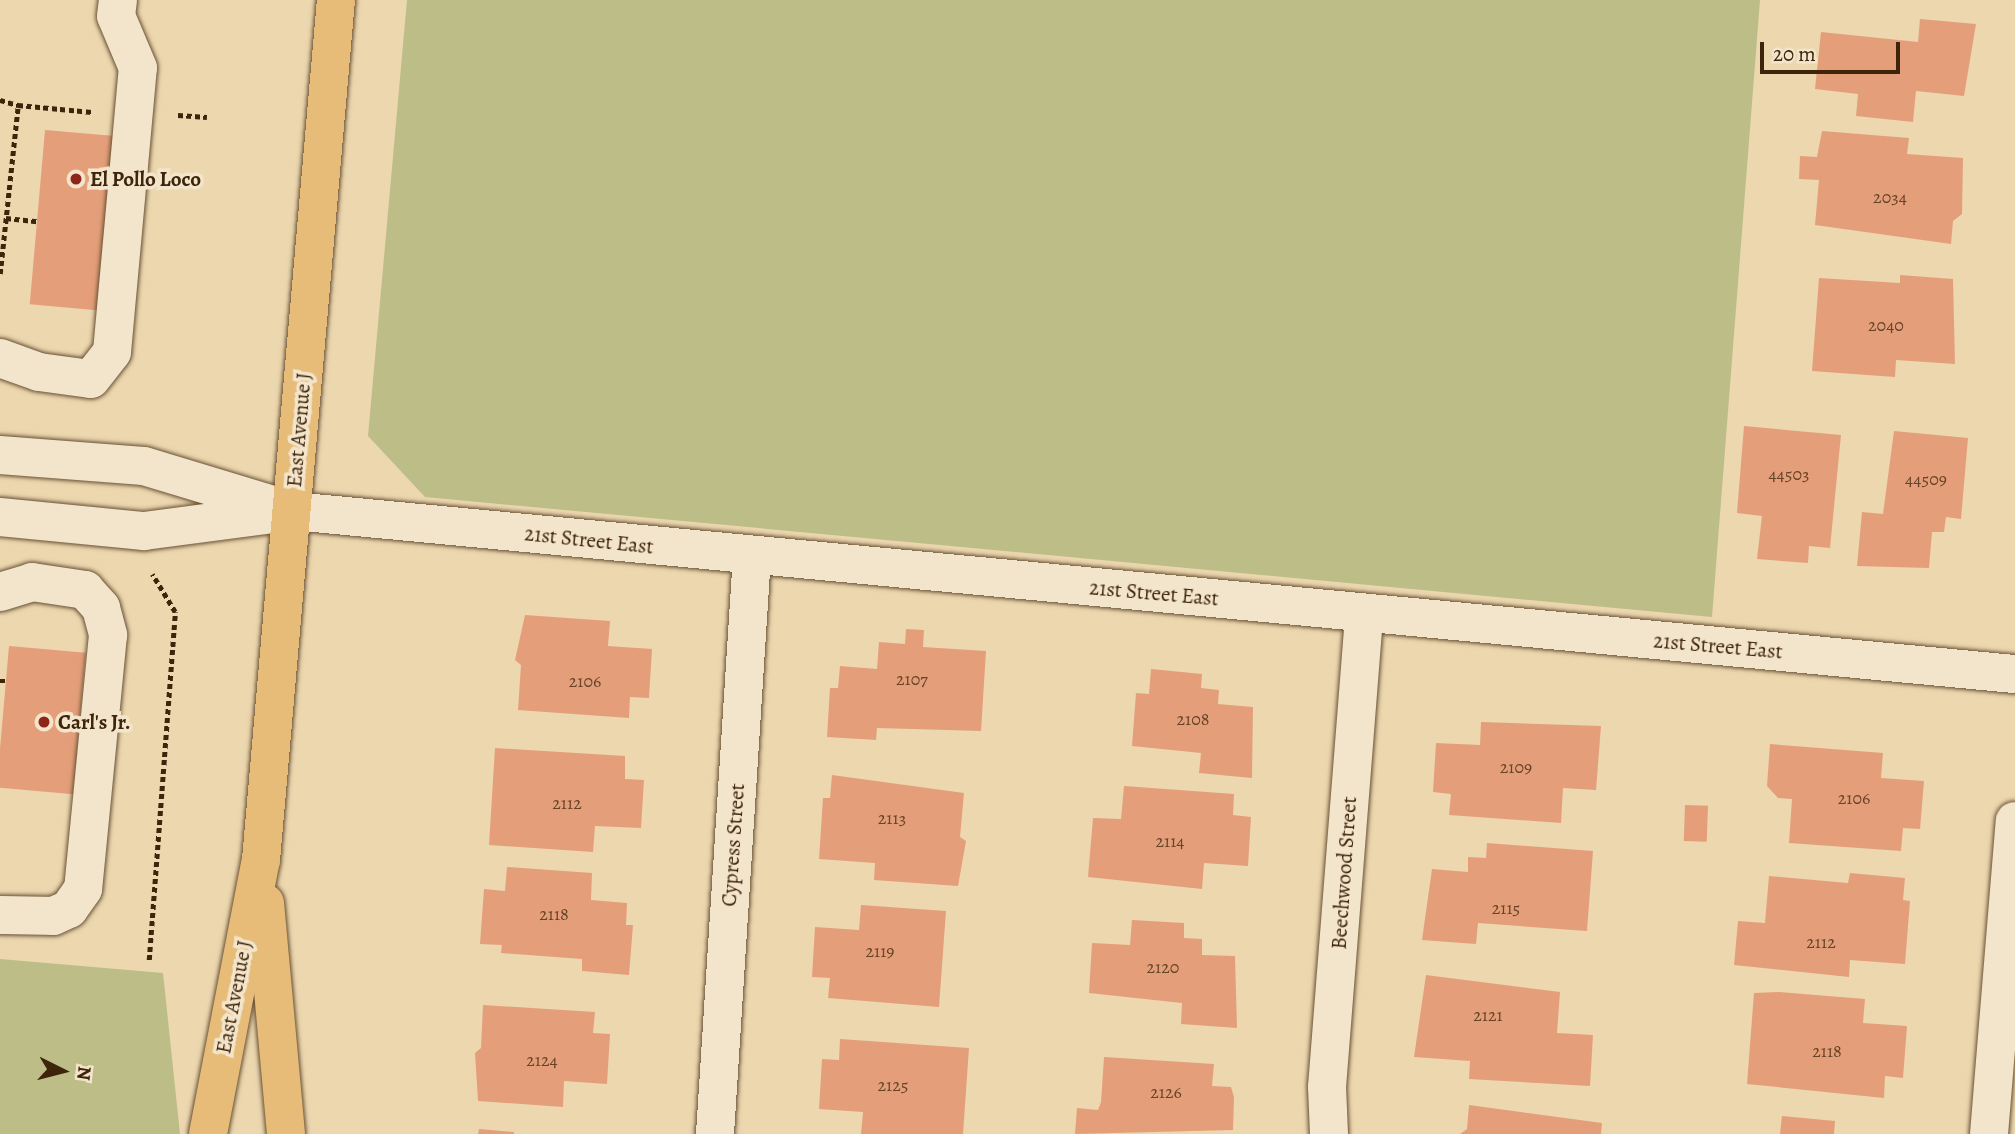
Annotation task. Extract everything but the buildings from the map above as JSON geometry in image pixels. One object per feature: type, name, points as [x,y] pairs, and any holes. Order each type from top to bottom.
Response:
[{"type":"main road","name":"East Avenue J","points":[[208,1134],[261,860],[336,0]]},
{"type":"main road","name":"East Avenue J","points":[[261,860],[286,1134]]},
{"type":"street","points":[[0,358],[39,372],[92,379],[112,352],[138,68],[117,8]]},
{"type":"street","points":[[0,455],[144,466],[293,511]]},
{"type":"street","points":[[0,517],[144,531],[293,511]]},
{"type":"street","name":"21st Street East","points":[[293,511],[2015,674]]},
{"type":"street","name":"Cypress Street","points":[[715,1134],[752,555]]},
{"type":"street","points":[[0,592],[32,582],[85,590],[101,608],[108,635],[83,889],[69,909],[53,916],[0,915]]},
{"type":"street","name":"Beechwood Street","points":[[1329,1134],[1327,1087],[1364,613]]},
{"type":"street","points":[[1998,1123],[2015,821]]},
{"type":"path","points":[[0,100],[18,105],[98,113]]},
{"type":"path","points":[[0,274],[18,105]]},
{"type":"path","points":[[6,218],[37,221]]},
{"type":"green space","points":[[407,0],[1760,0],[1712,617],[425,497],[368,436]]},
{"type":"green space","points":[[0,959],[163,973],[180,1134],[0,1134]]},
{"type":"place","name":"El Pollo Loco","points":[[76,179]]},
{"type":"place","name":"Carl's Jr.","points":[[44,722]]}]
